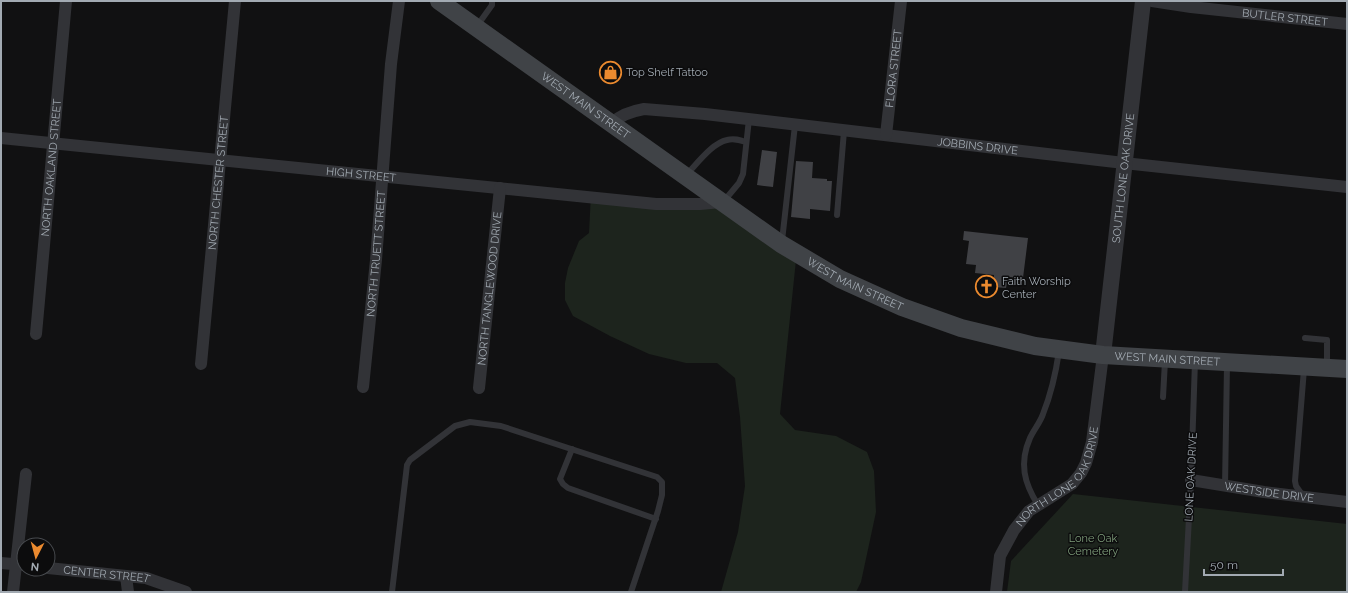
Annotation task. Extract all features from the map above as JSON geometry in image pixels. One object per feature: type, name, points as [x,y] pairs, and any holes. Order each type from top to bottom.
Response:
[{"type":"main road","name":"WEST MAIN STREET","points":[[439,1],[781,244],[840,279],[902,307],[961,328],[1035,346],[1103,356],[1347,369]]},
{"type":"street","name":"NORTH OAKLAND STREET","points":[[36,334],[66,1]]},
{"type":"street","name":"NORTH CHESTER STREET","points":[[200,364],[235,1]]},
{"type":"street","name":"NORTH TRUETT STREET","points":[[363,387],[376,260],[390,64],[398,1]]},
{"type":"street","name":"FLORA STREET","points":[[886,136],[901,1]]},
{"type":"street","name":"SOUTH LONE OAK DRIVE","points":[[1103,356],[1143,1]]},
{"type":"street","name":"BUTLER STREET","points":[[1152,1],[1191,7],[1347,24]]},
{"type":"street","name":"JOBBINS DRIVE","points":[[612,123],[619,117],[636,110],[644,109],[749,119],[1347,188]]},
{"type":"street","name":"HIGH STREET","points":[[1,138],[656,204],[700,204],[722,202]]},
{"type":"street","name":"NORTH TANGLEWOOD DRIVE","points":[[479,388],[500,188]]},
{"type":"street","name":"NORTH LONE OAK DRIVE","points":[[996,592],[1000,556],[1014,530],[1029,511],[1072,484],[1081,473],[1086,463],[1092,442],[1103,356]]},
{"type":"street","points":[[22,537],[26,474]]},
{"type":"street","name":"WESTSIDE DRIVE","points":[[1191,480],[1347,502]]},
{"type":"street","points":[[1,563],[16,565]]},
{"type":"street","name":"CENTER STREET","points":[[56,569],[146,578],[186,592]]},
{"type":"street","points":[[126,576],[128,592]]},
{"type":"street","points":[[13,592],[17,577]]},
{"type":"lane","points":[[476,27],[492,5],[492,1]]},
{"type":"lane","points":[[722,202],[739,182],[743,174],[749,119]]},
{"type":"lane","points":[[781,244],[795,125]]},
{"type":"lane","points":[[837,215],[844,130]]},
{"type":"lane","points":[[685,176],[712,148],[719,143],[735,139],[746,142]]},
{"type":"lane","points":[[1305,338],[1327,340],[1327,368]]},
{"type":"lane","points":[[1038,505],[1027,487],[1024,476],[1026,454],[1029,439],[1041,420],[1048,403],[1056,373],[1060,349]]},
{"type":"lane","points":[[1163,397],[1165,359]]},
{"type":"lane","name":"LONE OAK DRIVE","points":[[1184,592],[1191,480],[1195,361]]},
{"type":"lane","points":[[1225,486],[1227,363]]},
{"type":"lane","points":[[1303,496],[1296,486],[1295,481],[1304,367]]},
{"type":"lane","points":[[392,592],[407,465],[410,460],[455,426],[470,422],[501,426],[657,477],[662,482],[662,495],[656,519],[631,592]]},
{"type":"lane","points":[[572,449],[560,480],[563,484],[568,488],[656,519]]},
{"type":"green space","points":[[591,194],[711,202],[796,260],[780,414],[795,430],[836,436],[867,452],[874,471],[876,512],[861,582],[856,592],[721,592],[738,532],[745,486],[740,417],[735,378],[717,363],[686,363],[649,354],[610,336],[573,316],[565,300],[565,283],[568,268],[579,241],[589,233]]},
{"type":"green space","name":"Lone Oak Cemetery","points":[[1073,494],[1347,524],[1347,592],[1007,592],[1011,561]]},
{"type":"building","points":[[762,150],[777,152],[773,187],[757,185]]},
{"type":"building","points":[[796,161],[813,162],[812,178],[827,179],[827,181],[832,181],[830,211],[810,209],[810,219],[791,217]]},
{"type":"building","points":[[964,231],[1028,238],[1023,278],[1008,277],[1006,288],[993,287],[994,275],[975,273],[976,265],[966,264],[969,241],[963,240]]},
{"type":"place","name":"Top Shelf Tattoo","points":[[610,72]]},
{"type":"place","name":"Faith Worship Center","points":[[987,287]]}]
